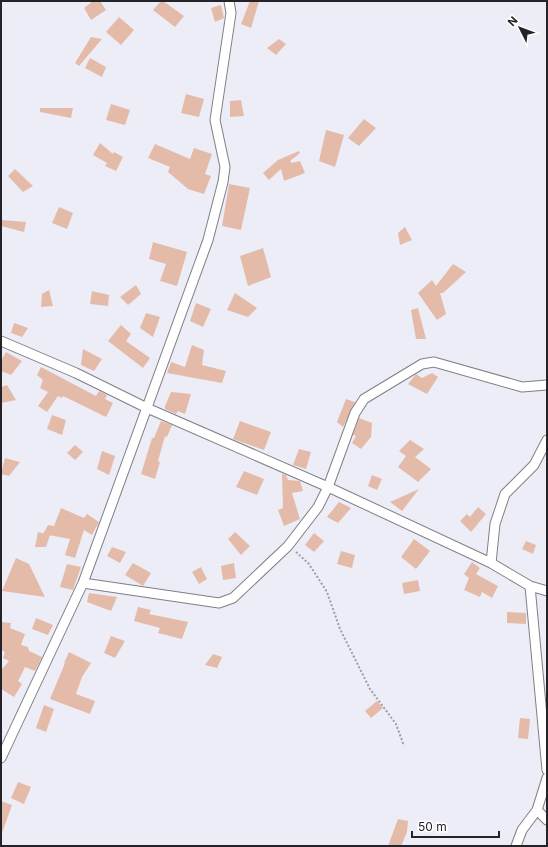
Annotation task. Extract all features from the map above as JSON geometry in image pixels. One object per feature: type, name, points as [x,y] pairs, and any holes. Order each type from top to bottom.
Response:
[{"type":"street","points":[[1,758],[83,583],[208,240],[223,182],[225,167],[215,120],[231,13],[229,1]]},
{"type":"street","points":[[1,341],[76,373],[147,408],[328,487],[491,563],[530,586],[547,591]]},
{"type":"street","points":[[83,583],[219,603],[233,598],[288,546],[318,507],[328,487],[355,413],[364,399],[422,364],[434,362],[522,388],[547,385]]},
{"type":"street","points":[[491,563],[495,524],[505,494],[534,465],[547,440]]},
{"type":"street","points":[[530,586],[547,770]]},
{"type":"street","points":[[516,846],[522,830],[537,810],[547,778]]},
{"type":"street","points":[[537,810],[547,820]]},
{"type":"path","points":[[288,546],[309,564],[327,592],[340,629],[367,683],[396,724],[404,746]]},
{"type":"building","points":[[93,1],[100,1],[106,10],[91,20],[84,8]]},
{"type":"building","points":[[161,1],[184,16],[175,27],[153,10]]},
{"type":"building","points":[[250,1],[259,1],[251,28],[241,24]]},
{"type":"building","points":[[221,5],[224,18],[215,22],[211,8]]},
{"type":"building","points":[[119,17],[134,30],[121,45],[106,32]]},
{"type":"building","points":[[91,37],[102,39],[79,66],[75,63]]},
{"type":"building","points":[[279,39],[286,44],[276,55],[267,48]]},
{"type":"building","points":[[90,58],[106,67],[102,77],[85,68]]},
{"type":"building","points":[[186,94],[204,99],[199,117],[181,113]]},
{"type":"building","points":[[241,100],[244,116],[230,117],[230,101]]},
{"type":"building","points":[[111,104],[130,110],[125,125],[106,120]]},
{"type":"building","points":[[40,108],[73,108],[71,118],[40,112]]},
{"type":"building","points":[[364,119],[376,128],[359,146],[348,138]]},
{"type":"building","points":[[326,130],[344,135],[335,167],[319,161]]},
{"type":"building","points":[[100,143],[113,154],[114,152],[123,157],[116,171],[105,166],[107,163],[93,155]]},
{"type":"building","points":[[155,144],[190,159],[194,148],[212,154],[205,174],[211,176],[204,194],[188,189],[168,172],[170,167],[148,158]]},
{"type":"building","points":[[299,151],[300,153],[290,161],[292,163],[300,161],[305,173],[284,181],[281,169],[269,180],[263,173],[278,160]]},
{"type":"building","points":[[15,169],[33,186],[23,192],[8,176]]},
{"type":"building","points":[[229,184],[250,188],[241,230],[222,226]]},
{"type":"building","points":[[59,207],[73,213],[67,229],[52,223]]},
{"type":"building","points":[[1,220],[26,222],[24,232],[1,226]]},
{"type":"building","points":[[405,227],[412,240],[400,245],[398,233]]},
{"type":"building","points":[[153,242],[187,252],[177,286],[160,281],[166,264],[149,259]]},
{"type":"building","points":[[263,248],[271,277],[248,286],[240,256]]},
{"type":"building","points":[[453,264],[466,272],[443,293],[440,293],[446,314],[437,320],[418,293],[432,280],[436,286]]},
{"type":"building","points":[[136,285],[141,294],[128,305],[120,297]]},
{"type":"building","points":[[49,290],[53,306],[41,307],[42,294]]},
{"type":"building","points":[[92,291],[109,295],[108,306],[90,304]]},
{"type":"building","points":[[235,293],[257,308],[248,317],[227,310]]},
{"type":"building","points":[[196,303],[211,309],[203,327],[190,321]]},
{"type":"building","points":[[418,308],[426,339],[416,339],[411,310]]},
{"type":"building","points":[[146,313],[160,317],[153,337],[140,328]]},
{"type":"building","points":[[14,323],[28,328],[22,337],[11,333]]},
{"type":"building","points":[[121,325],[131,334],[126,341],[150,358],[143,368],[108,341]]},
{"type":"building","points":[[192,345],[204,350],[202,365],[226,371],[222,383],[167,373],[171,362],[185,367]]},
{"type":"building","points":[[83,349],[102,359],[94,371],[81,365]]},
{"type":"building","points":[[6,352],[22,361],[11,375],[1,371],[1,361]]},
{"type":"building","points":[[41,367],[96,396],[99,391],[107,395],[105,399],[113,403],[106,417],[63,396],[62,398],[58,396],[47,412],[38,406],[48,392],[40,388],[43,380],[37,375]]},
{"type":"building","points":[[432,373],[438,377],[427,394],[408,384],[416,374],[422,378]]},
{"type":"building","points":[[7,385],[16,400],[1,403],[1,387]]},
{"type":"building","points":[[171,392],[191,394],[185,414],[178,411],[176,414],[165,409]]},
{"type":"building","points":[[346,399],[355,402],[343,427],[337,422]]},
{"type":"building","points":[[52,415],[66,420],[62,435],[47,429]]},
{"type":"building","points":[[359,418],[372,423],[371,437],[361,449],[352,443],[356,436],[353,435]]},
{"type":"building","points":[[161,421],[172,425],[167,437],[165,436],[155,479],[141,474],[152,438],[154,438]]},
{"type":"building","points":[[240,421],[271,432],[264,450],[233,439]]},
{"type":"building","points":[[410,440],[424,449],[415,457],[431,469],[418,482],[398,467],[406,456],[399,451]]},
{"type":"building","points":[[75,445],[83,452],[75,460],[67,453]]},
{"type":"building","points":[[299,449],[311,452],[306,469],[293,465]]},
{"type":"building","points":[[102,451],[115,456],[109,475],[97,469]]},
{"type":"building","points":[[5,458],[20,462],[9,476],[1,474]]},
{"type":"building","points":[[244,471],[264,479],[257,495],[236,487]]},
{"type":"building","points":[[282,474],[286,475],[288,480],[300,481],[303,491],[292,493],[300,519],[284,526],[278,510],[283,508]]},
{"type":"building","points":[[372,475],[382,479],[377,490],[368,486]]},
{"type":"building","points":[[419,489],[402,511],[390,502]]},
{"type":"building","points":[[339,502],[351,508],[338,523],[327,517]]},
{"type":"building","points":[[478,507],[486,514],[471,532],[460,521],[467,514],[470,517]]},
{"type":"building","points":[[61,508],[84,518],[87,514],[99,522],[92,535],[84,530],[75,558],[65,555],[70,539],[43,534],[48,525],[54,526]]},
{"type":"building","points":[[38,532],[50,535],[46,547],[35,547]]},
{"type":"building","points":[[235,532],[250,546],[241,555],[228,539]]},
{"type":"building","points":[[314,533],[324,541],[314,552],[305,545]]},
{"type":"building","points":[[414,539],[430,551],[416,569],[401,557]]},
{"type":"building","points":[[526,541],[536,545],[533,554],[522,549]]},
{"type":"building","points":[[112,547],[126,552],[120,563],[107,556]]},
{"type":"building","points":[[341,551],[355,555],[352,568],[337,564]]},
{"type":"building","points":[[16,558],[29,564],[45,597],[2,591]]},
{"type":"building","points":[[472,562],[480,568],[476,574],[498,586],[492,598],[482,592],[480,597],[464,590],[469,578],[464,574]]},
{"type":"building","points":[[133,563],[151,573],[143,586],[125,575]]},
{"type":"building","points":[[234,563],[236,578],[223,580],[221,566]]},
{"type":"building","points":[[67,564],[81,567],[73,590],[60,587]]},
{"type":"building","points":[[201,567],[207,579],[199,584],[192,572]]},
{"type":"building","points":[[418,580],[420,591],[404,594],[402,583]]},
{"type":"building","points":[[89,593],[117,597],[111,611],[87,602]]},
{"type":"building","points":[[138,607],[151,610],[149,614],[188,622],[182,639],[158,633],[160,628],[134,621]]},
{"type":"building","points":[[507,612],[526,613],[526,624],[507,623]]},
{"type":"building","points":[[36,618],[53,625],[48,635],[32,629]]},
{"type":"building","points":[[1,622],[11,623],[10,628],[25,634],[21,645],[28,647],[29,651],[42,657],[35,671],[25,667],[18,681],[22,684],[14,697],[1,689],[1,670],[9,661],[3,658],[5,652],[1,650]]},
{"type":"building","points":[[111,636],[125,641],[115,658],[104,653]]},
{"type":"building","points":[[69,652],[91,663],[82,677],[76,694],[95,701],[90,714],[50,699]]},
{"type":"building","points":[[213,654],[222,657],[217,668],[205,665]]},
{"type":"building","points":[[377,701],[383,708],[371,718],[365,711]]},
{"type":"building","points":[[44,705],[54,709],[46,732],[36,728]]},
{"type":"building","points":[[520,718],[530,719],[528,739],[518,738]]},
{"type":"building","points":[[18,782],[31,787],[24,804],[11,798]]},
{"type":"building","points":[[1,801],[12,805],[2,833],[1,833]]},
{"type":"building","points":[[398,819],[408,821],[407,832],[401,846],[388,846]]}]
